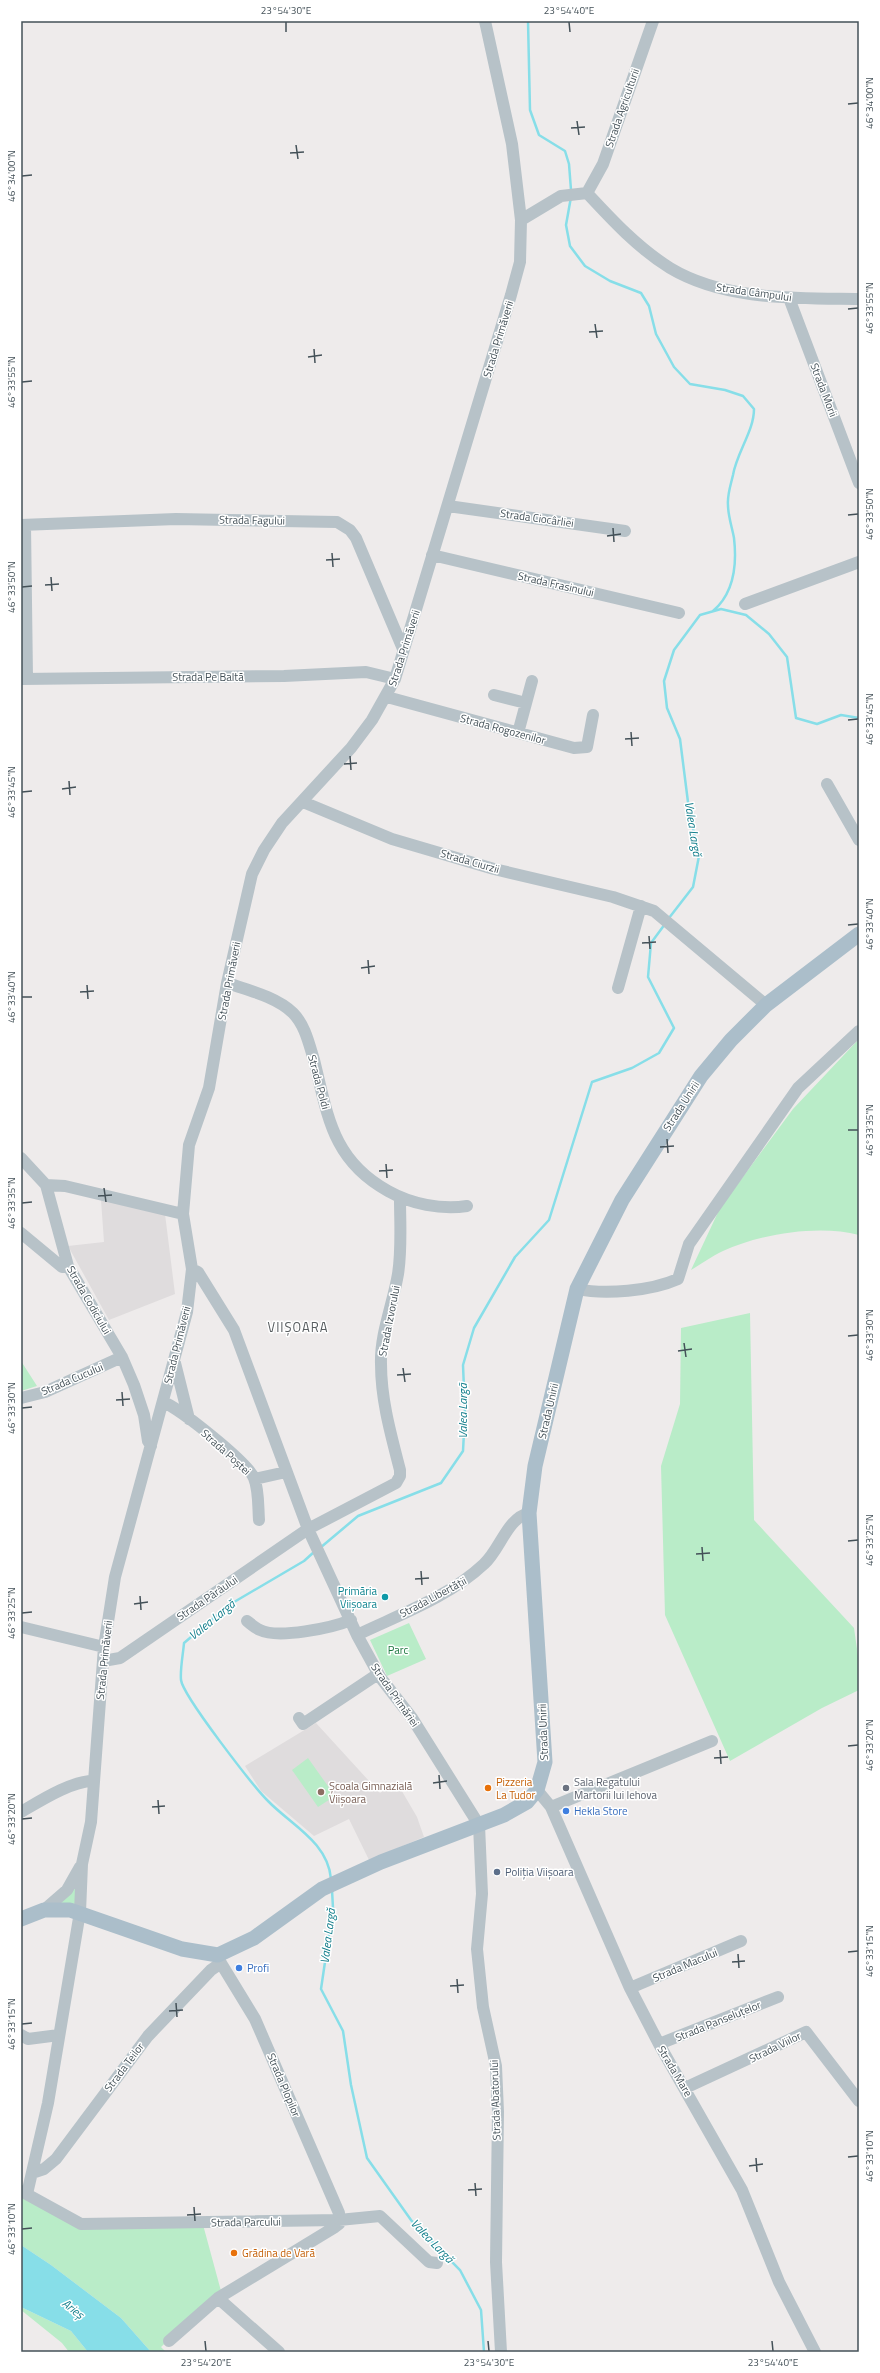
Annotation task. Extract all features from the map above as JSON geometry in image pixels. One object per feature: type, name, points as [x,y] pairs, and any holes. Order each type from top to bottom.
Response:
[{"type":"main road","name":"Strada Unirii","points":[[220,1959],[254,1938],[322,1889],[354,1874],[504,1815],[527,1802],[537,1790],[545,1762],[529,1513],[535,1466],[577,1289],[622,1200],[697,1082],[731,1040],[766,1005],[859,934]]},
{"type":"main road","points":[[21,1919],[44,1910],[57,1909],[80,1912],[182,1949],[220,1959]]},
{"type":"street","name":"Strada Primăverii","points":[[82,1864],[90,1822],[104,1647],[115,1577],[187,1312],[192,1269],[183,1214],[189,1145],[208,1088],[227,983],[252,874],[264,850],[282,823],[303,802],[351,748],[387,697],[395,679],[403,648],[412,626],[520,262],[521,220],[512,144],[485,21]]},
{"type":"street","name":"Strada Agriculturii","points":[[576,194],[603,164],[653,21]]},
{"type":"street","points":[[521,220],[576,194]]},
{"type":"street","name":"Strada Câmpului","points":[[576,194],[636,243],[670,268],[705,284],[750,294],[789,298],[859,299]]},
{"type":"street","name":"Strada Morii","points":[[789,298],[855,461],[859,483]]},
{"type":"street","name":"Strada Ciocârliei","points":[[448,506],[625,531]]},
{"type":"street","name":"Strada Fagului","points":[[23,525],[176,519],[337,522],[350,530],[356,538],[403,648]]},
{"type":"street","points":[[23,525],[24,678]]},
{"type":"street","name":"Strada Frasinului","points":[[432,556],[679,613]]},
{"type":"street","points":[[745,604],[859,562]]},
{"type":"street","name":"Strada Pe Baltă","points":[[24,678],[284,676],[366,672],[395,679]]},
{"type":"street","points":[[518,733],[532,681]]},
{"type":"street","points":[[494,695],[526,703]]},
{"type":"street","name":"Strada Rogozenilor","points":[[387,697],[574,748],[584,749],[589,743],[593,715]]},
{"type":"street","points":[[827,784],[859,840]]},
{"type":"street","name":"Strada Ciurzii","points":[[303,802],[392,839],[494,868],[613,897],[658,913],[766,1005]]},
{"type":"street","points":[[618,988],[641,906]]},
{"type":"street","name":"Strada Poldi","points":[[227,983],[252,991],[292,1013],[309,1041],[332,1132],[353,1165],[373,1182],[400,1198]]},
{"type":"street","points":[[577,1289],[591,1292],[623,1291],[669,1283],[678,1279],[689,1244],[798,1088],[859,1031]]},
{"type":"street","name":"Strada Codiciului","points":[[21,1158],[46,1185],[68,1266],[122,1357],[144,1415],[148,1441],[151,1446]]},
{"type":"street","points":[[46,1185],[65,1186],[183,1214]]},
{"type":"street","points":[[400,1198],[438,1207],[467,1206]]},
{"type":"street","name":"Strada Izvorului","points":[[310,1534],[396,1483],[400,1476],[384,1405],[381,1363],[387,1319],[398,1275],[401,1244],[400,1198]]},
{"type":"street","points":[[21,1233],[62,1267],[68,1266]]},
{"type":"street","name":"Strada Primăriei","points":[[192,1269],[198,1272],[234,1330],[310,1534],[357,1635],[378,1674],[412,1718],[479,1825]]},
{"type":"street","name":"Strada Cucului","points":[[21,1398],[45,1392],[122,1357]]},
{"type":"street","points":[[174,1360],[189,1419]]},
{"type":"street","name":"Strada Poștei","points":[[163,1402],[172,1406],[189,1419],[232,1456],[255,1480],[259,1520]]},
{"type":"street","points":[[255,1480],[286,1472]]},
{"type":"street","name":"Strada Libertății","points":[[357,1635],[468,1580],[494,1555],[516,1519],[529,1513]]},
{"type":"street","name":"Strada Pârâului","points":[[103,1661],[120,1658],[310,1534]]},
{"type":"street","points":[[247,1621],[260,1631],[272,1633],[327,1628],[351,1620]]},
{"type":"street","points":[[21,1627],[104,1647]]},
{"type":"street","points":[[299,1718],[303,1724],[378,1674]]},
{"type":"street","points":[[551,1807],[712,1741]]},
{"type":"street","points":[[21,1812],[61,1791],[85,1781],[93,1781]]},
{"type":"street","name":"Strada Mare","points":[[537,1790],[551,1807],[630,1988],[659,2044],[742,2190],[778,2282],[814,2352]]},
{"type":"street","name":"Strada Abatorului","points":[[479,1825],[482,1894],[477,1949],[483,2007],[496,2066],[498,2112],[496,2262],[501,2352]]},
{"type":"street","points":[[44,1910],[67,1890],[82,1864]]},
{"type":"street","points":[[24,2192],[32,2173],[59,2035],[80,1912],[82,1864]]},
{"type":"street","name":"Strada Macului","points":[[630,1988],[741,1941]]},
{"type":"street","name":"Strada Teilor","points":[[32,2173],[44,2169],[56,2159],[148,2036],[220,1959]]},
{"type":"street","name":"Strada Plopilor","points":[[220,1959],[256,2019],[339,2213],[339,2220]]},
{"type":"street","name":"Strada Panseluțelor","points":[[659,2044],[778,1997]]},
{"type":"street","name":"Strada Viilor","points":[[685,2088],[806,2032],[859,2101]]},
{"type":"street","points":[[21,2035],[28,2039],[59,2035]]},
{"type":"street","name":"Strada Parcului","points":[[24,2192],[81,2224],[339,2220],[380,2216],[429,2262],[437,2263]]},
{"type":"street","points":[[169,2341],[218,2298],[335,2227],[339,2220]]},
{"type":"street","points":[[218,2298],[279,2352]]},
{"type":"shaded area","points":[[101,1200],[165,1214],[175,1294],[109,1320],[68,1246],[104,1242]]},
{"type":"shaded area","name":"Şcoala Gimnazială Viişoara","points":[[316,1723],[380,1793],[396,1781],[417,1817],[424,1837],[369,1860],[349,1819],[314,1836],[261,1791],[245,1766]]},
{"type":"green space","points":[[859,1039],[859,1235],[826,1230],[790,1232],[738,1245],[723,1251],[691,1270],[720,1208],[793,1109]]},
{"type":"green space","points":[[750,1313],[754,1520],[854,1628],[859,1663],[859,1690],[822,1708],[730,1761],[665,1615],[661,1466],[680,1404],[681,1328]]},
{"type":"green space","points":[[21,1361],[37,1386],[21,1391]]},
{"type":"green space","name":"Parc","points":[[409,1623],[426,1659],[387,1676],[370,1640]]},
{"type":"green space","points":[[308,1758],[335,1796],[318,1807],[292,1770]]},
{"type":"green space","points":[[78,1878],[78,1907],[56,1905]]},
{"type":"green space","points":[[21,2192],[81,2222],[202,2221],[221,2291],[161,2347],[166,2352],[151,2352],[121,2318],[51,2265],[21,2245]]},
{"type":"green space","points":[[21,2307],[71,2331],[88,2352],[69,2352],[62,2343],[21,2310]]},
{"type":"water","name":"Arieș","points":[[21,2245],[51,2265],[121,2318],[151,2352],[88,2352],[71,2331],[21,2307]]},
{"type":"waterway","points":[[528,21],[530,110],[539,135],[565,151],[569,164],[571,190]]},
{"type":"waterway","points":[[571,197],[566,225],[570,246],[585,266],[610,281],[641,293],[649,306],[656,334],[674,367],[690,384],[725,390],[743,396],[754,409],[751,425],[735,466],[728,497],[735,548],[732,578],[726,596],[713,611]]},
{"type":"waterway","name":"Valea Largă","points":[[669,918],[693,887],[699,856],[689,810],[680,739],[667,708],[664,681],[674,650],[700,615],[721,609],[746,615],[769,634],[787,657],[796,718],[817,724],[841,715],[859,718]]},
{"type":"waterway","name":"Valea Largă","points":[[320,1548],[358,1516],[441,1483],[463,1451],[465,1413],[463,1365],[474,1328],[515,1257],[549,1220],[592,1082],[632,1068],[659,1053],[674,1028],[648,977],[651,943],[665,924]]},
{"type":"waterway","name":"Valea Largă","points":[[314,1552],[304,1561],[229,1605],[184,1643],[181,1680],[193,1704],[248,1778],[277,1810],[316,1844],[328,1866],[331,1879]]},
{"type":"waterway","name":"Valea Largă","points":[[332,1890],[333,1908],[321,1989],[343,2031],[351,2085],[367,2158],[411,2220],[460,2270],[481,2310],[484,2352]]},
{"type":"place","name":"Primăria Viişoara","points":[[385,1597]]},
{"type":"place","name":"Pizzeria La Tudor","points":[[488,1788]]},
{"type":"place","name":"Sala Regatului Martorii lui Iehova","points":[[566,1788]]},
{"type":"place","name":"Şcoala Gimnazială Viişoara","points":[[321,1792]]},
{"type":"place","name":"Hekla Store","points":[[566,1811]]},
{"type":"place","name":"Poliția Viișoara","points":[[497,1872]]},
{"type":"place","name":"Profi","points":[[239,1968]]},
{"type":"place","name":"Grădina de Vară","points":[[234,2253]]},
{"type":"district","name":"VIIȘOARA","points":[[298,1327]]}]
